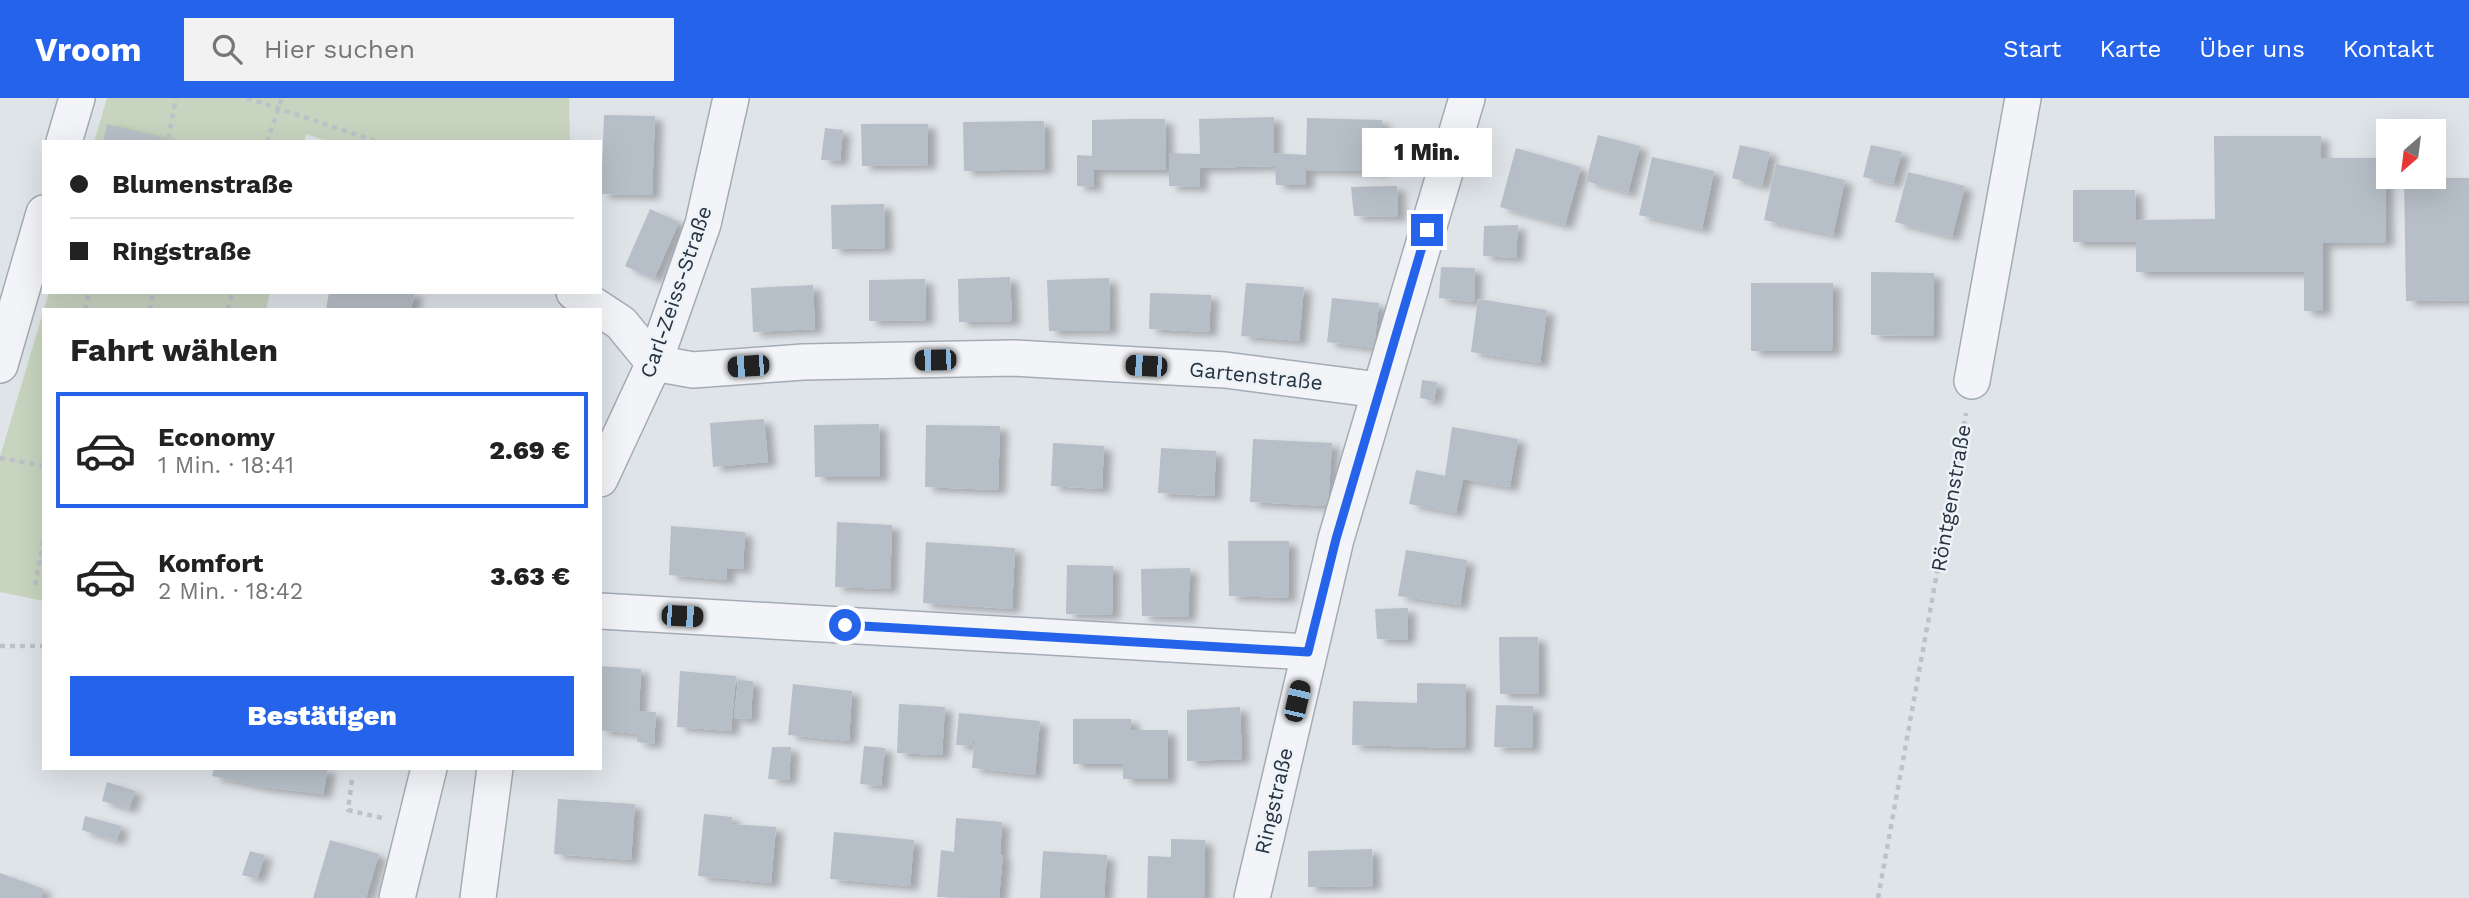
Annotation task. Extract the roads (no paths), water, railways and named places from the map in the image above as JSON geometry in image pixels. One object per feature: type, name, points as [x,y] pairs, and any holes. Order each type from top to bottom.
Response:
[{"type":"street","points":[[65,140],[77,98]]},
{"type":"street","name":"Carl-Zeiss-Straße","points":[[602,475],[654,363],[703,224],[731,98]]},
{"type":"street","name":"Ringstraße","points":[[1252,898],[1336,539],[1467,98]]},
{"type":"street","points":[[1972,381],[2023,98]]},
{"type":"street","points":[[0,365],[42,220]]},
{"type":"street","points":[[577,294],[598,308]]},
{"type":"street","points":[[602,310],[621,323],[654,363]]},
{"type":"street","name":"Gartenstraße","points":[[654,363],[693,370],[803,362],[1014,358],[1226,370],[1379,390]]},
{"type":"street","points":[[602,611],[1308,652]]},
{"type":"street","points":[[397,898],[429,770]]},
{"type":"street","points":[[478,898],[495,770]]}]
